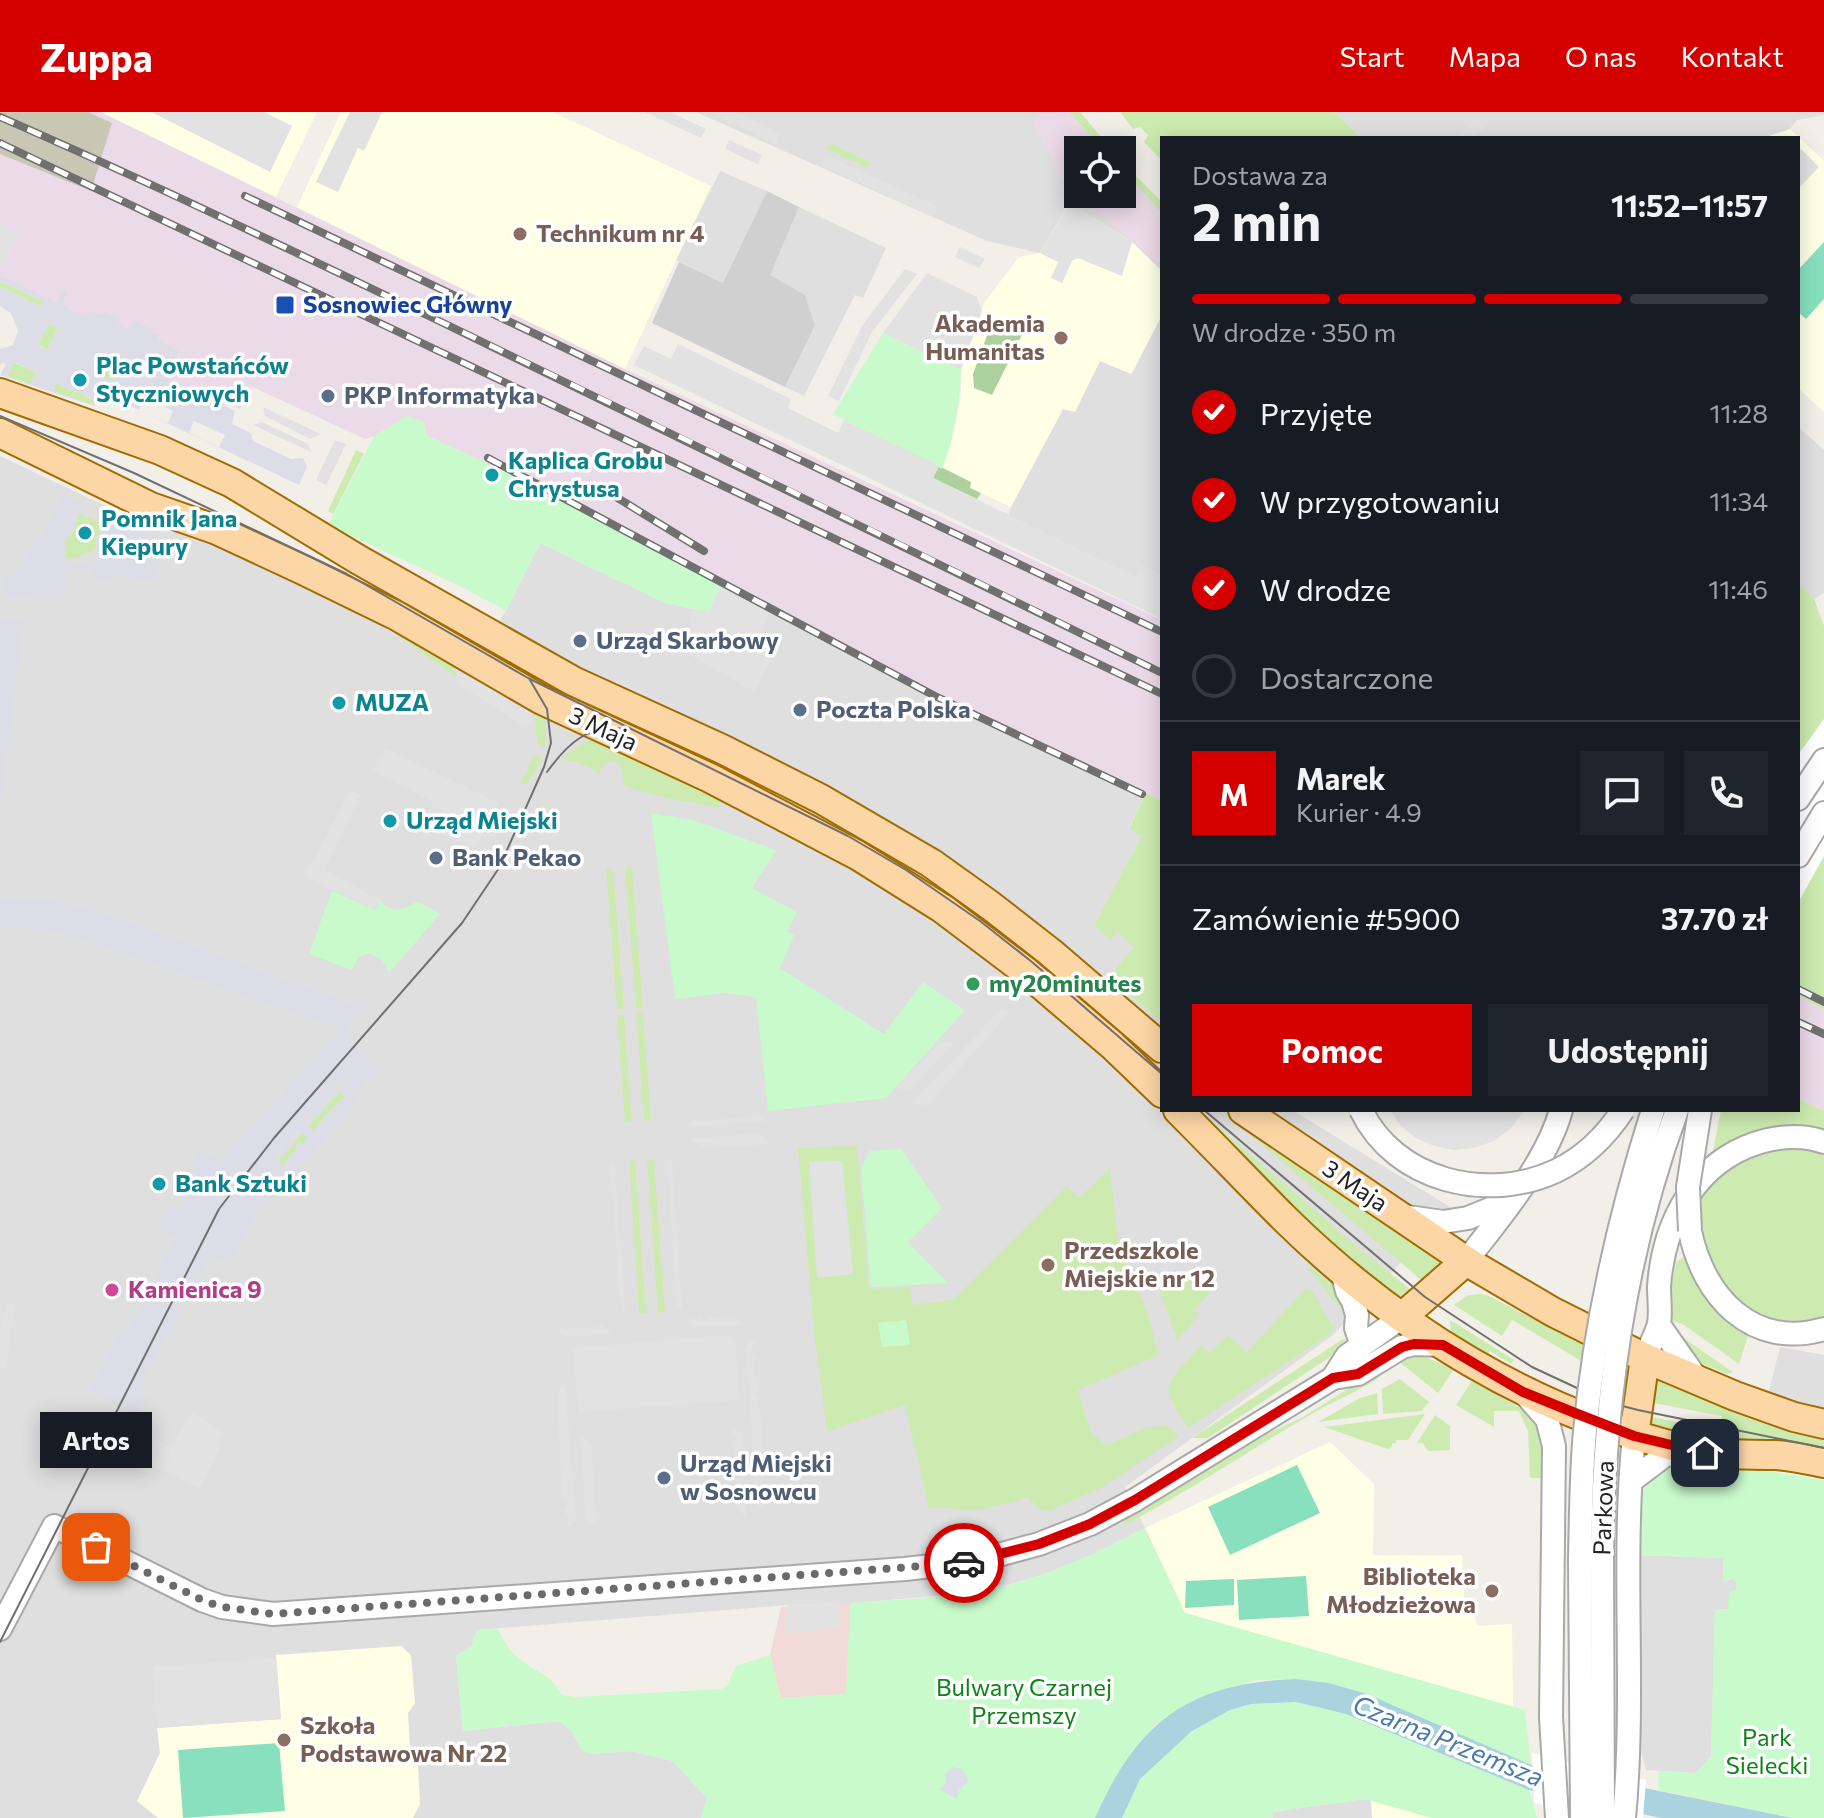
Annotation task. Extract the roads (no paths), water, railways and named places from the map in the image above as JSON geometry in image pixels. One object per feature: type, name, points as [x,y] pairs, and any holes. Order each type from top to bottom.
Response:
[{"type":"main road","name":"3 Maja","points":[[0,393],[160,450],[232,483],[347,553],[547,667],[844,811],[931,863],[991,906],[1160,1046]]},
{"type":"main road","name":"3 Maja","points":[[0,433],[151,507],[217,530],[397,616],[540,699],[710,778],[857,855],[943,909],[991,944],[1112,1045],[1160,1091]]},
{"type":"main road","points":[[1180,1112],[1285,1219],[1342,1271],[1443,1345],[1523,1392],[1634,1436],[1687,1449],[1722,1455],[1779,1455],[1824,1463]]},
{"type":"main road","name":"3 Maja","points":[[1246,1112],[1466,1261],[1553,1312],[1645,1358]]},
{"type":"main road","points":[[1402,1317],[1466,1261]]},
{"type":"main road","points":[[1634,1436],[1645,1358],[1756,1404],[1824,1424]]},
{"type":"street","points":[[1800,796],[1824,760]]},
{"type":"street","points":[[1800,853],[1824,813]]},
{"type":"street","points":[[1362,1112],[1382,1142],[1413,1166],[1451,1181],[1490,1185],[1530,1180],[1567,1165],[1599,1141],[1621,1112]]},
{"type":"street","points":[[1466,1261],[1536,1162],[1560,1112]]},
{"type":"street","name":"Parkowa","points":[[1582,1818],[1592,1751],[1591,1559],[1585,1431],[1615,1245],[1652,1112]]},
{"type":"street","name":"Parkowa","points":[[1591,1559],[1624,1306],[1647,1209],[1676,1112]]},
{"type":"street","points":[[1700,1112],[1689,1177],[1688,1215],[1697,1260],[1710,1286],[1730,1308],[1754,1325],[1796,1333],[1824,1329]]},
{"type":"street","points":[[1645,1358],[1659,1325],[1659,1285],[1672,1228],[1691,1189],[1722,1160],[1750,1145],[1791,1137],[1824,1142]]},
{"type":"street","points":[[1400,1216],[1443,1222],[1468,1218],[1511,1200]]},
{"type":"street","points":[[1342,1271],[1357,1315],[1356,1328],[1362,1346]]},
{"type":"street","points":[[1333,1378],[1347,1356],[1402,1317]]},
{"type":"street","points":[[1659,1325],[1697,1379]]},
{"type":"street","points":[[0,1629],[54,1526],[202,1600],[222,1607],[273,1614],[965,1563],[1039,1544],[1102,1518],[1333,1378],[1358,1374],[1402,1347],[1414,1344],[1443,1345]]},
{"type":"street","points":[[1523,1392],[1547,1419],[1554,1446],[1551,1717],[1557,1818]]},
{"type":"street","points":[[1624,1818],[1628,1759],[1627,1579],[1634,1436]]},
{"type":"street","points":[[1631,1481],[1664,1456],[1687,1449]]},
{"type":"street","name":"Parkowa","points":[[1592,1751],[1603,1818]]},
{"type":"water","name":"Czarna Przemsza","points":[[1296,1679],[1329,1683],[1367,1694],[1531,1765],[1792,1818],[1661,1818],[1529,1790],[1346,1714],[1296,1702],[1251,1704],[1230,1710],[1192,1731],[1140,1779],[1122,1818],[1095,1818],[1130,1756],[1149,1732],[1172,1714],[1197,1699],[1226,1689],[1258,1682]]},
{"type":"tram line","points":[[0,416],[134,473],[347,574],[528,678],[848,836],[906,870],[980,921],[1160,1072]]},
{"type":"tram line","points":[[0,1642],[219,1209],[274,1138],[462,923],[499,868],[544,767],[551,743],[547,709],[530,680]]},
{"type":"tram line","points":[[547,772],[563,752],[580,738],[601,730],[626,729]]},
{"type":"tram line","points":[[1206,1112],[1425,1297],[1532,1367],[1607,1402],[1824,1448]]},
{"type":"railway","points":[[0,117],[381,293],[1160,672]]},
{"type":"railway","points":[[0,143],[1160,693]]},
{"type":"railway","points":[[245,196],[1160,631]]},
{"type":"railway","points":[[488,458],[935,696],[1142,794]]},
{"type":"railway","points":[[603,489],[704,551]]},
{"type":"railway","points":[[1800,990],[1824,1002]]},
{"type":"railway","points":[[1800,1023],[1824,1034]]},
{"type":"place","name":"Technikum nr 4","points":[[520,234]]},
{"type":"place","name":"Sosnowiec Główny","points":[[285,305]]},
{"type":"place","name":"Akademia Humanitas","points":[[1061,338]]},
{"type":"place","name":"Plac Powstańców Styczniowych","points":[[80,380]]},
{"type":"place","name":"PKP Informatyka","points":[[328,396]]},
{"type":"place","name":"Kaplica Grobu Chrystusa","points":[[492,475]]},
{"type":"place","name":"Pomnik Jana Kiepury","points":[[85,533]]},
{"type":"place","name":"Urząd Skarbowy","points":[[580,641]]},
{"type":"place","name":"MUZA","points":[[339,703]]},
{"type":"place","name":"Poczta Polska","points":[[800,710]]},
{"type":"place","name":"Urząd Miejski","points":[[390,821]]},
{"type":"place","name":"Bank Pekao","points":[[436,858]]},
{"type":"place","name":"my20minutes","points":[[973,984]]},
{"type":"place","name":"Bank Sztuki","points":[[159,1184]]},
{"type":"place","name":"Przedszkole Miejskie nr 12","points":[[1048,1265]]},
{"type":"place","name":"Kamienica 9","points":[[112,1290]]},
{"type":"place","name":"Urząd Miejski w Sosnowcu","points":[[664,1478]]},
{"type":"place","name":"Artos","points":[[96,1547]]},
{"type":"place","name":"Biblioteka Młodzieżowa","points":[[1492,1591]]},
{"type":"place","name":"Szkoła Podstawowa Nr 22","points":[[284,1740]]},
{"type":"park label","name":"Bulwary Czarnej Przemszy","points":[[1024,1702]]},
{"type":"park label","name":"Park Sielecki","points":[[1767,1752]]}]
